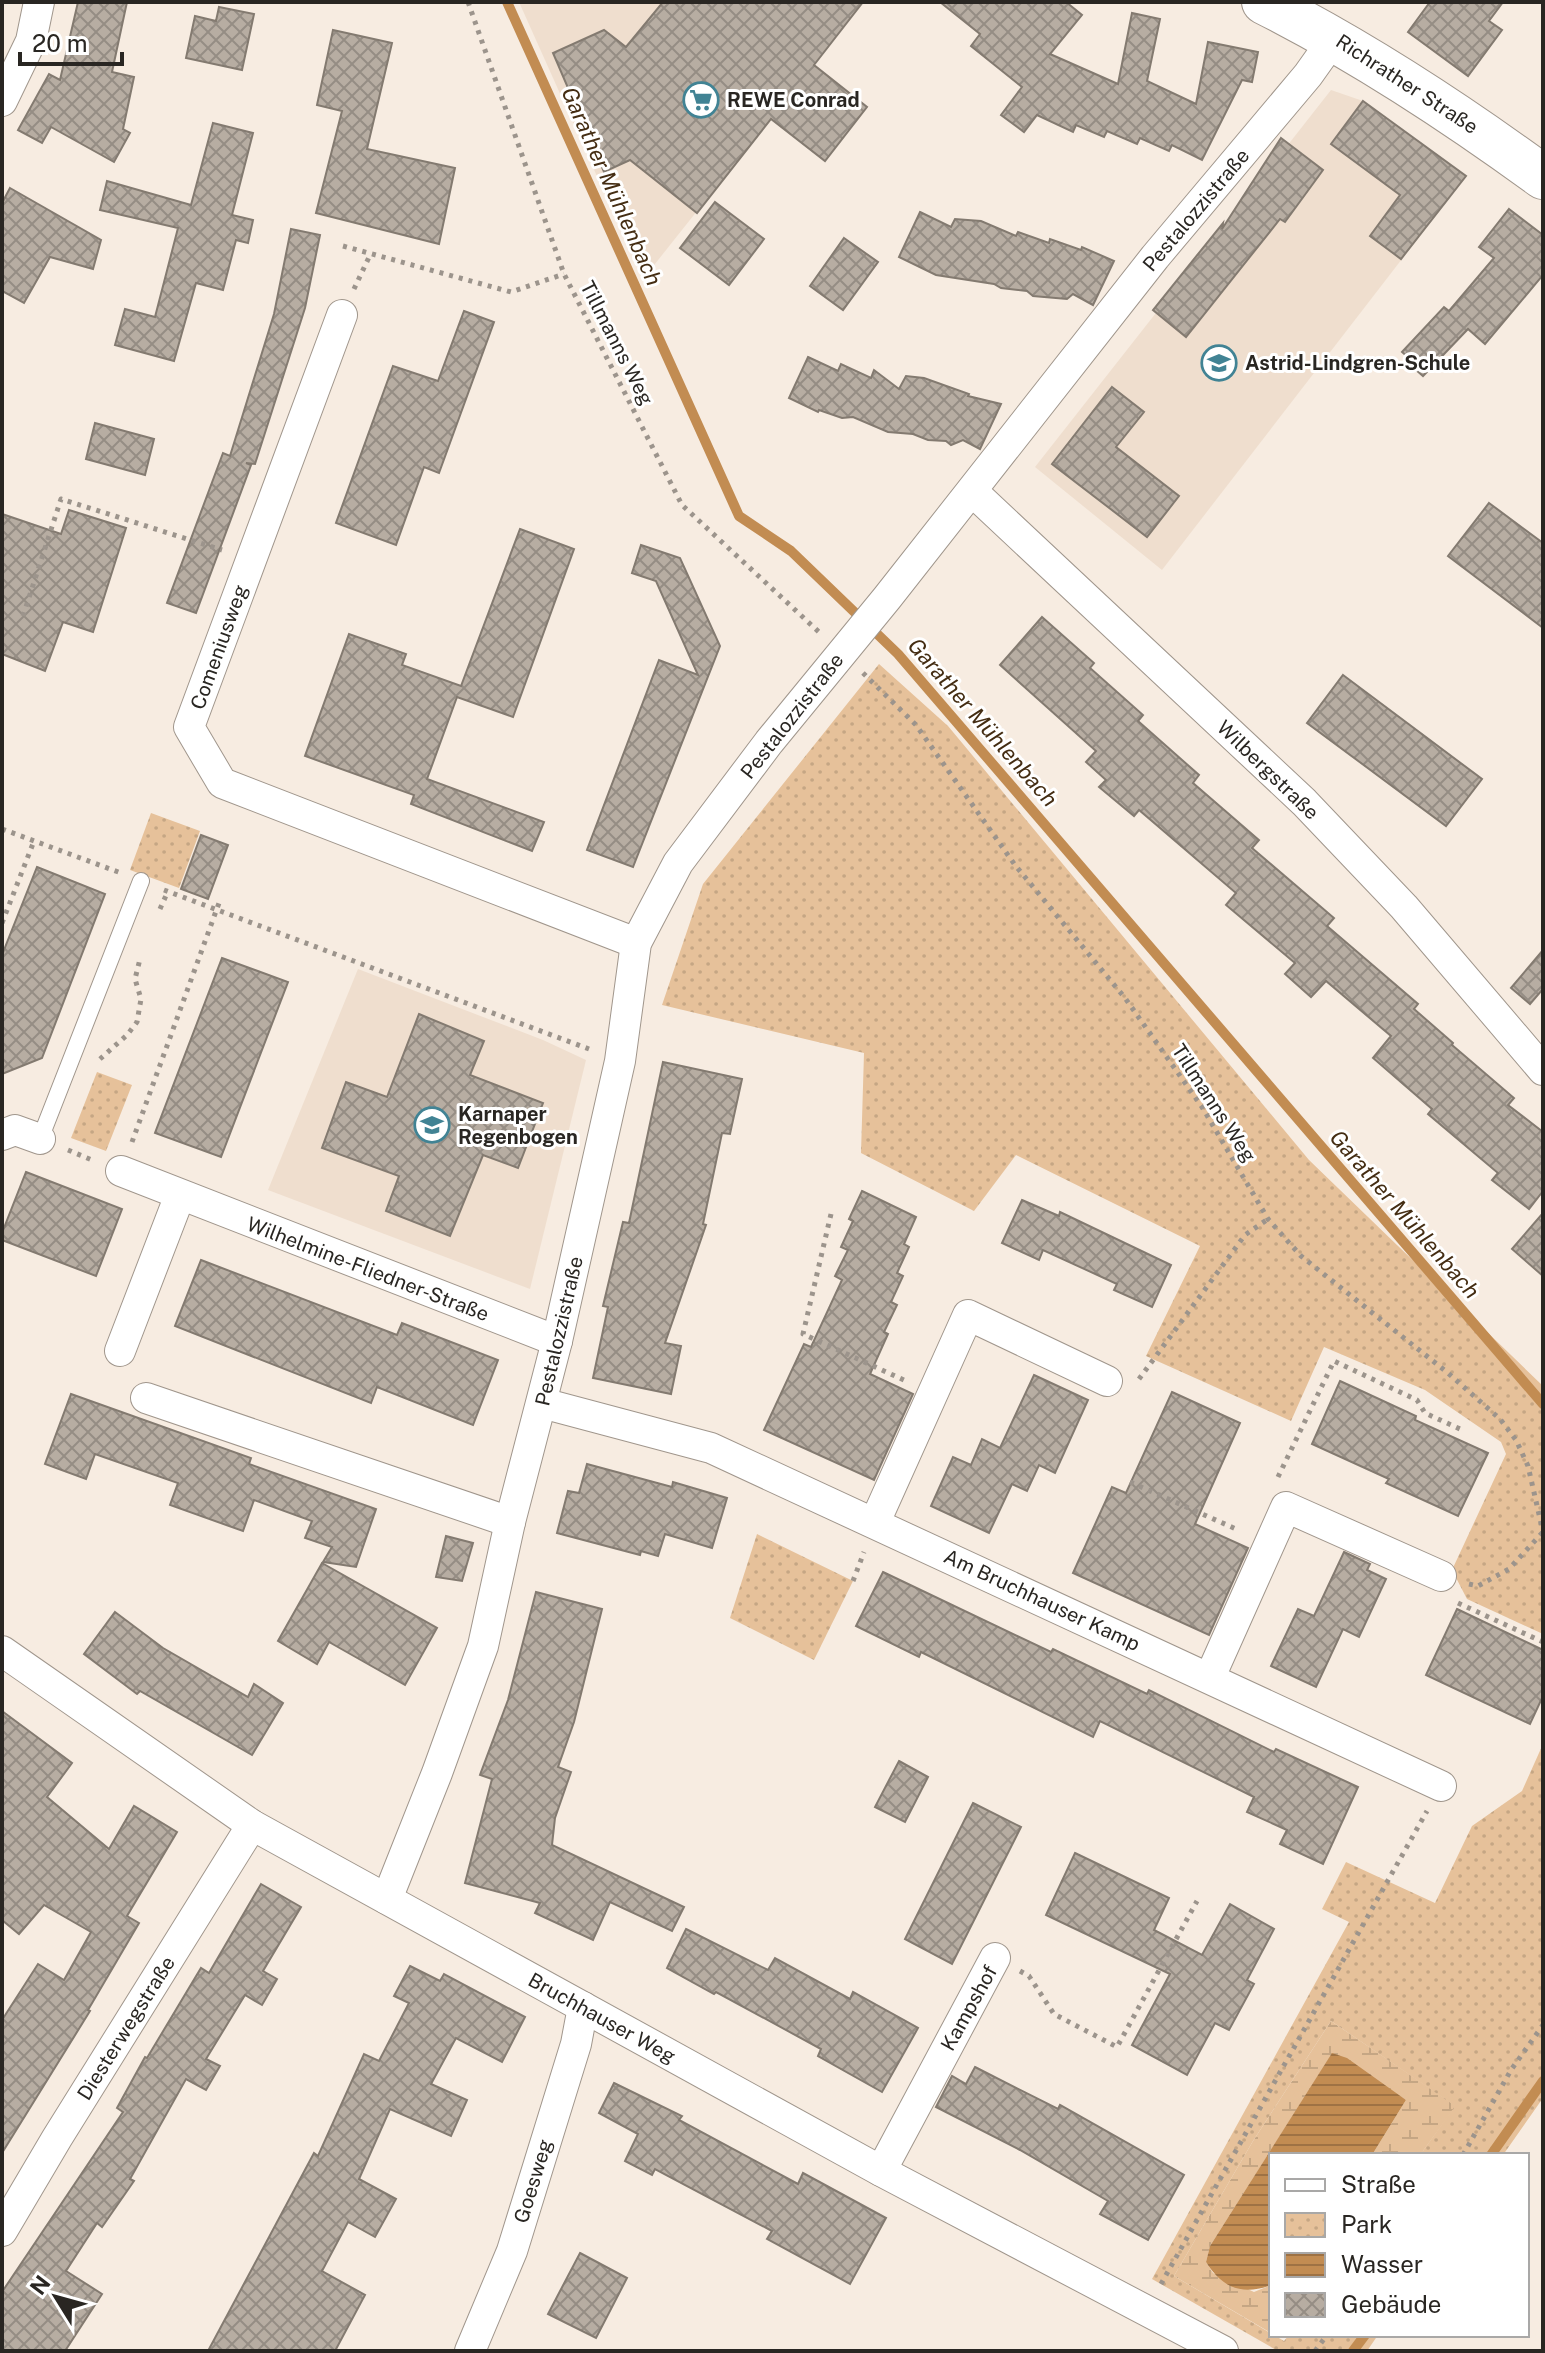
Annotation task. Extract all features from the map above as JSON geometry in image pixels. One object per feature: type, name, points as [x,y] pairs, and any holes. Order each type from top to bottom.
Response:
[{"type":"main road","name":"Richrather Straße","points":[[1264,2],[1335,37],[1475,127],[1543,177]]},
{"type":"street","points":[[2,101],[31,41],[39,2]]},
{"type":"street","name":"Pestalozzistraße","points":[[387,1899],[483,1646],[510,1522],[557,1341],[620,1061],[636,943],[678,863],[844,637],[887,598],[1155,257],[1300,85],[1335,37]]},
{"type":"street","name":"Comeniusweg","points":[[342,315],[189,727],[222,783],[636,943]]},
{"type":"street","name":"Wilbergstraße","points":[[972,491],[1304,802],[1404,907],[1543,1070]]},
{"type":"street","points":[[2,1135],[15,1130],[40,1139]]},
{"type":"street","name":"Wilhelmine-Fliedner-Straße","points":[[121,1171],[557,1341]]},
{"type":"street","points":[[120,1351],[180,1195]]},
{"type":"street","points":[[875,1522],[968,1315],[1107,1381]]},
{"type":"street","points":[[146,1398],[510,1522]]},
{"type":"street","name":"Am Bruchhauser Kamp","points":[[542,1403],[711,1448],[1441,1786]]},
{"type":"street","points":[[1210,1677],[1286,1507],[1441,1576]]},
{"type":"street","name":"Bruchhauser Weg","points":[[2,1651],[252,1825],[881,2171],[1223,2351]]},
{"type":"street","name":"Diesterwegstraße","points":[[2,2231],[252,1825]]},
{"type":"street","name":"Kampshof","points":[[881,2171],[995,1958]]},
{"type":"street","name":"Goesweg","points":[[470,2351],[512,2251],[576,2044],[583,2007]]},
{"type":"lane","points":[[40,1139],[141,881]]},
{"type":"path","name":"Tillmanns Weg","points":[[468,2],[564,274],[682,505],[844,637]]},
{"type":"path","points":[[343,246],[511,292],[564,274]]},
{"type":"path","points":[[23,616],[61,499],[231,553]]},
{"type":"path","name":"Tillmanns Weg","points":[[863,672],[916,725],[1015,865],[1125,998],[1202,1107],[1268,1219],[1301,1256],[1448,1373],[1500,1419],[1516,1440],[1528,1466],[1543,1532]]},
{"type":"path","points":[[2,829],[168,891],[218,906],[598,1052]]},
{"type":"path","points":[[2,923],[34,841]]},
{"type":"path","points":[[159,912],[168,891]]},
{"type":"path","points":[[40,1139],[121,1171],[218,906]]},
{"type":"path","points":[[98,1061],[137,1022],[141,999],[135,979],[141,955]]},
{"type":"path","points":[[831,1214],[803,1334],[933,1393]]},
{"type":"path","points":[[1107,1381],[1121,1387],[1137,1382],[1245,1235],[1268,1219]]},
{"type":"path","points":[[1286,1507],[1274,1485],[1334,1361],[1417,1400],[1425,1413],[1460,1429]]},
{"type":"path","points":[[1130,1482],[1236,1529]]},
{"type":"path","points":[[1441,1576],[1478,1586],[1509,1569],[1543,1532]]},
{"type":"path","points":[[1441,1576],[1453,1601],[1543,1642]]},
{"type":"path","points":[[1146,2313],[1441,1786]]},
{"type":"path","name":"Kampshof","points":[[995,1958],[1029,1976],[1054,2014],[1117,2047],[1197,1901]]},
{"type":"path","points":[[1464,2153],[1511,2070],[1543,2025]]},
{"type":"shaded area","name":"REWE Conrad","points":[[519,2],[863,2],[643,279]]},
{"type":"shaded area","name":"Astrid-Lindgren-Schule","points":[[1331,90],[1363,101],[1466,176],[1162,570],[1035,467]]},
{"type":"shaded area","name":"Karnaper Regenbogen","points":[[358,969],[543,1040],[586,1060],[530,1289],[268,1190]]},
{"type":"green space","points":[[879,664],[948,726],[1309,1160],[1543,1386],[1543,1634],[1467,1599],[1452,1570],[1506,1454],[1501,1442],[1425,1390],[1324,1347],[1291,1421],[1146,1356],[1200,1246],[1016,1155],[974,1211],[861,1153],[864,1053],[662,1005],[703,884]]},
{"type":"green space","points":[[151,813],[200,831],[179,888],[130,870]]},
{"type":"green space","points":[[97,1072],[132,1085],[106,1151],[71,1138]]},
{"type":"green space","points":[[757,1534],[853,1581],[814,1660],[730,1618]]},
{"type":"green space","points":[[1543,1744],[1543,2098],[1504,2153],[1421,2153],[1455,2106],[1331,2021],[1253,2141],[1174,2276],[1269,2332],[1269,2337],[1284,2341],[1287,2337],[1377,2337],[1367,2351],[1278,2351],[1152,2279],[1349,1922],[1322,1909],[1346,1862],[1435,1903],[1472,1826],[1522,1791]]},
{"type":"green space","points":[[1331,2021],[1456,2106],[1421,2153],[1373,2153],[1406,2100],[1332,2054],[1210,2246],[1206,2262],[1213,2273],[1254,2292],[1269,2286],[1269,2332],[1174,2276],[1253,2141]]},
{"type":"water","points":[[1332,2053],[1347,2058],[1406,2100],[1373,2153],[1269,2153],[1269,2286],[1251,2290],[1226,2284],[1206,2262],[1210,2246]]},
{"type":"building","points":[[78,2],[127,2],[112,72],[134,77],[123,129],[130,133],[114,162],[51,127],[42,143],[18,130],[49,74],[60,80]]},
{"type":"building","name":"REWE Conrad","points":[[663,2],[863,2],[814,65],[867,107],[825,161],[771,119],[697,213],[630,160],[604,172],[553,53],[604,30],[626,47]]},
{"type":"building","points":[[940,2],[1066,2],[1082,15],[1050,54],[1118,84],[1132,13],[1160,19],[1147,81],[1196,104],[1208,42],[1258,52],[1252,82],[1242,80],[1202,160],[1172,145],[1169,151],[1140,138],[1137,144],[1107,131],[1104,137],[1076,125],[1073,132],[1037,115],[1024,132],[1001,115],[1022,87],[971,46],[980,34]]},
{"type":"building","points":[[1430,2],[1503,2],[1489,21],[1502,30],[1468,76],[1408,32]]},
{"type":"building","points":[[219,7],[254,14],[242,70],[186,58],[195,16],[216,21]]},
{"type":"building","points":[[333,30],[392,43],[367,149],[455,168],[439,244],[316,213],[342,111],[317,105]]},
{"type":"building","points":[[1363,101],[1466,176],[1401,259],[1370,236],[1400,195],[1331,144]]},
{"type":"building","points":[[213,123],[253,133],[232,215],[253,220],[248,243],[236,240],[223,290],[196,283],[174,361],[115,345],[125,309],[155,317],[178,228],[100,210],[107,181],[191,205]]},
{"type":"building","points":[[1281,138],[1323,170],[1285,222],[1280,219],[1186,337],[1153,310],[1223,223],[1222,229]]},
{"type":"building","points":[[10,188],[101,240],[93,269],[50,257],[24,303],[2,291],[2,203]]},
{"type":"building","points":[[715,202],[764,239],[729,285],[680,248]]},
{"type":"building","points":[[1509,209],[1543,235],[1543,275],[1485,344],[1468,329],[1423,376],[1407,362],[1410,359],[1402,352],[1444,307],[1449,311],[1494,258],[1479,247]]},
{"type":"building","points":[[920,212],[951,227],[955,219],[981,221],[1016,236],[1018,232],[1049,243],[1050,239],[1081,250],[1082,247],[1114,261],[1093,305],[1073,294],[1067,299],[1033,296],[1027,291],[936,275],[899,257]]},
{"type":"building","points":[[291,229],[320,235],[305,308],[255,464],[246,463],[251,465],[196,613],[167,603],[223,453],[230,456],[274,314]]},
{"type":"building","points":[[844,238],[878,262],[843,310],[810,286]]},
{"type":"building","points":[[464,311],[494,322],[439,473],[424,467],[396,545],[336,523],[393,366],[438,381]]},
{"type":"building","points":[[808,357],[838,371],[841,364],[871,378],[874,370],[899,389],[906,376],[924,378],[968,396],[1001,404],[980,449],[963,440],[951,445],[946,441],[928,440],[913,434],[888,432],[853,417],[842,418],[818,412],[789,398]]},
{"type":"building","points":[[1112,387],[1144,412],[1116,447],[1179,496],[1147,537],[1052,464]]},
{"type":"building","points":[[95,423],[154,439],[145,475],[86,459]]},
{"type":"building","points":[[1489,503],[1543,543],[1543,628],[1448,556]]},
{"type":"building","points":[[69,510],[126,528],[93,632],[63,622],[45,671],[2,654],[2,514],[61,534]]},
{"type":"building","points":[[520,529],[574,549],[513,717],[457,697],[427,779],[544,822],[532,851],[411,804],[414,795],[305,756],[349,634],[406,654],[402,665],[461,686]]},
{"type":"building","points":[[641,545],[680,558],[720,646],[633,867],[587,850],[659,660],[698,675],[656,581],[632,573]]},
{"type":"building","points":[[1042,617],[1094,663],[1090,668],[1143,715],[1138,721],[1199,775],[1193,783],[1259,840],[1252,848],[1334,918],[1327,926],[1418,1004],[1414,1009],[1514,1098],[1508,1105],[1543,1132],[1543,1191],[1529,1209],[1492,1180],[1498,1173],[1428,1114],[1432,1109],[1373,1058],[1391,1036],[1326,981],[1311,997],[1285,974],[1295,963],[1226,905],[1236,893],[1139,810],[1134,816],[1099,787],[1106,780],[1086,762],[1096,751],[1000,665]]},
{"type":"building","points":[[1343,675],[1482,779],[1446,826],[1307,723]]},
{"type":"building","points":[[201,835],[228,845],[208,899],[181,889]]},
{"type":"building","points":[[37,867],[105,894],[42,1058],[2,1074],[2,955]]},
{"type":"building","points":[[1543,950],[1543,989],[1530,1004],[1511,988]]},
{"type":"building","points":[[222,958],[288,982],[221,1157],[155,1133]]},
{"type":"building","points":[[419,1014],[484,1041],[470,1075],[543,1103],[518,1168],[483,1155],[450,1236],[386,1211],[399,1176],[322,1148],[346,1082],[387,1097]]},
{"type":"building","points":[[663,1062],[742,1079],[730,1134],[722,1133],[703,1224],[706,1225],[665,1343],[681,1346],[671,1394],[593,1378],[608,1307],[603,1306],[623,1222],[629,1223]]},
{"type":"building","points":[[26,1172],[122,1209],[96,1276],[2,1240]]},
{"type":"building","points":[[862,1191],[916,1217],[904,1244],[909,1247],[897,1273],[903,1276],[891,1302],[897,1305],[870,1374],[913,1394],[874,1480],[764,1430],[804,1344],[811,1347],[842,1280],[835,1276],[848,1250],[841,1247]]},
{"type":"building","points":[[1022,1200],[1059,1216],[1060,1212],[1171,1265],[1152,1307],[1114,1290],[1117,1284],[1043,1250],[1039,1260],[1002,1243]]},
{"type":"building","points":[[1543,1213],[1543,1276],[1512,1249]]},
{"type":"building","points":[[201,1260],[397,1335],[402,1323],[498,1360],[473,1425],[377,1387],[371,1403],[175,1326]]},
{"type":"building","points":[[1034,1375],[1088,1400],[1055,1473],[1039,1465],[1027,1491],[1012,1484],[989,1533],[931,1506],[953,1457],[971,1465],[982,1439],[1000,1448]]},
{"type":"building","points":[[1340,1381],[1488,1453],[1458,1516],[1386,1483],[1389,1479],[1312,1444]]},
{"type":"building","points":[[1172,1392],[1240,1423],[1195,1524],[1248,1548],[1209,1635],[1073,1573],[1112,1487],[1126,1493]]},
{"type":"building","points":[[71,1394],[251,1458],[249,1464],[376,1509],[356,1567],[323,1562],[332,1547],[305,1538],[312,1521],[254,1500],[243,1531],[170,1505],[178,1483],[95,1454],[86,1479],[45,1464]]},
{"type":"building","points":[[587,1464],[672,1487],[673,1482],[727,1498],[712,1548],[665,1534],[658,1556],[641,1551],[640,1555],[557,1533],[568,1491],[579,1493]]},
{"type":"building","points":[[446,1536],[473,1543],[462,1581],[436,1577]]},
{"type":"building","points":[[1344,1552],[1370,1564],[1367,1570],[1386,1579],[1359,1637],[1343,1629],[1316,1687],[1271,1666],[1298,1609],[1314,1616]]},
{"type":"building","points":[[322,1563],[437,1628],[405,1685],[329,1642],[317,1664],[278,1641]]},
{"type":"building","points":[[883,1572],[1051,1652],[1053,1649],[1147,1694],[1149,1690],[1274,1752],[1276,1749],[1358,1787],[1323,1864],[1280,1844],[1287,1830],[1247,1812],[1254,1797],[1100,1721],[1093,1737],[921,1652],[919,1657],[856,1626]]},
{"type":"building","points":[[536,1592],[602,1609],[574,1722],[558,1767],[571,1772],[555,1818],[552,1845],[684,1907],[672,1931],[610,1902],[593,1940],[535,1913],[540,1903],[465,1883],[492,1779],[480,1775],[508,1700]]},
{"type":"building","points":[[1457,1609],[1543,1650],[1543,1696],[1530,1724],[1426,1675]]},
{"type":"building","points":[[115,1612],[163,1648],[248,1697],[254,1684],[283,1703],[252,1755],[140,1691],[137,1694],[84,1654]]},
{"type":"building","points":[[2,1711],[72,1763],[47,1797],[109,1849],[134,1806],[177,1832],[127,1916],[139,1923],[90,2011],[2,2153],[2,2020],[38,1964],[64,1980],[91,1932],[44,1905],[19,1934],[2,1920]]},
{"type":"building","points":[[899,1761],[928,1777],[905,1822],[875,1807]]},
{"type":"building","points":[[973,1803],[1021,1827],[952,1964],[905,1939]]},
{"type":"building","points":[[1075,1853],[1169,1898],[1154,1930],[1202,1955],[1230,1904],[1274,1929],[1247,1980],[1254,1984],[1229,2030],[1215,2023],[1187,2075],[1132,2045],[1170,1974],[1046,1915]]},
{"type":"building","points":[[261,1884],[301,1907],[263,1971],[277,1979],[262,2005],[245,1995],[206,2059],[220,2066],[206,2090],[186,2079],[130,2179],[134,2181],[102,2227],[97,2223],[66,2271],[102,2294],[65,2351],[2,2351],[2,2292],[123,2112],[117,2108],[145,2057],[201,1968],[209,1973]]},
{"type":"building","points":[[686,1929],[768,1970],[775,1958],[850,1999],[853,1992],[918,2028],[882,2092],[818,2056],[821,2049],[667,1968]]},
{"type":"building","points":[[410,1966],[440,1981],[444,1974],[525,2017],[502,2062],[456,2038],[431,2084],[467,2100],[451,2136],[390,2109],[359,2179],[396,2199],[375,2237],[348,2222],[322,2271],[365,2295],[335,2351],[208,2351],[314,2153],[318,2156],[364,2054],[379,2061],[409,2003],[394,1996]]},
{"type":"building","points":[[975,2067],[1058,2109],[1060,2105],[1184,2175],[1148,2240],[1100,2214],[1108,2201],[1020,2150],[936,2107],[952,2076],[966,2084]]},
{"type":"building","points":[[614,2083],[682,2116],[679,2120],[798,2184],[803,2173],[886,2218],[850,2284],[767,2239],[772,2231],[655,2169],[652,2175],[625,2161],[638,2134],[599,2113]]},
{"type":"building","points":[[580,2253],[627,2278],[596,2338],[548,2314]]},
{"type":"waterway","name":"Garather Mühlenbach","points":[[507,2],[739,516],[791,551],[898,654],[1543,1404]]},
{"type":"waterway","name":"Garather Mühlenbach","points":[[1492,2153],[1543,2081]]},
{"type":"waterway","name":"Garather Mühlenbach","points":[[1353,2351],[1364,2337]]},
{"type":"place","name":"REWE Conrad","points":[[701,100]]},
{"type":"place","name":"Astrid-Lindgren-Schule","points":[[1219,363]]},
{"type":"place","name":"Karnaper Regenbogen","points":[[432,1125]]}]
